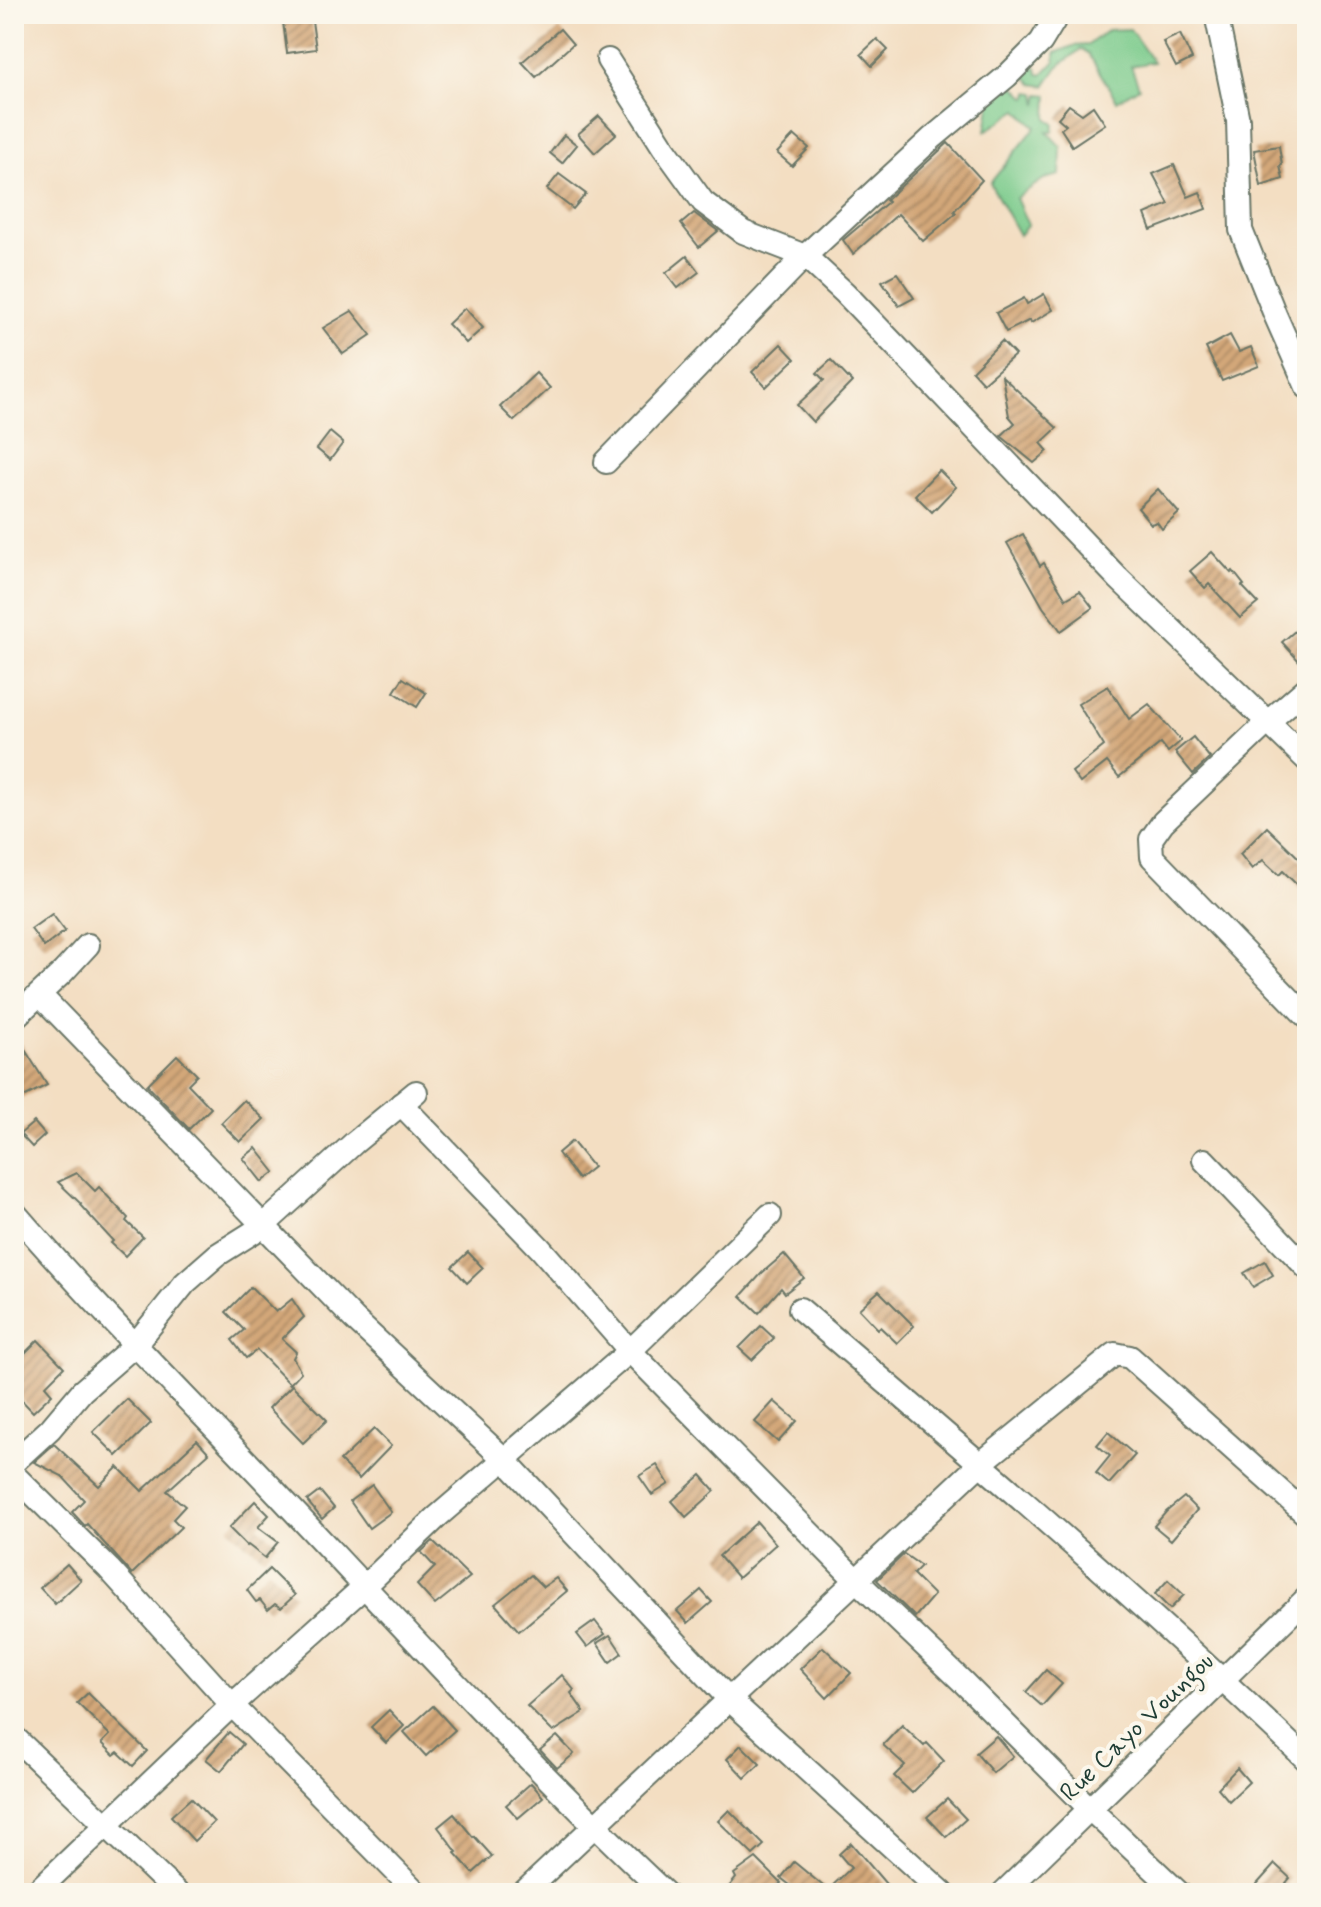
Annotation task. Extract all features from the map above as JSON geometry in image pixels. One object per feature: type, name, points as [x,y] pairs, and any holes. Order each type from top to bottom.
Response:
[{"type":"street","points":[[606,462],[805,256],[931,139],[1007,76],[1041,42],[1058,14]]},
{"type":"street","points":[[1216,14],[1238,120],[1241,230],[1307,387]]},
{"type":"street","points":[[608,60],[703,202],[743,232],[805,256],[845,293],[1118,578],[1307,760]]},
{"type":"street","points":[[1307,688],[1163,822],[1151,839],[1152,857],[1307,1017]]},
{"type":"street","points":[[14,1018],[88,945]]},
{"type":"street","points":[[40,995],[354,1319],[504,1459],[729,1699],[943,1893]]},
{"type":"street","points":[[14,1462],[50,1429],[82,1391],[135,1345],[185,1283],[217,1255],[263,1226],[354,1143],[409,1098],[630,1351],[856,1580],[1179,1893]]},
{"type":"street","points":[[1204,1160],[1307,1268]]},
{"type":"street","points":[[14,1212],[135,1345],[594,1827],[665,1893]]},
{"type":"street","points":[[35,1893],[232,1705],[437,1517],[630,1351],[770,1215]]},
{"type":"street","points":[[800,1309],[1224,1680],[1307,1760]]},
{"type":"street","points":[[523,1893],[980,1464],[1115,1354],[1130,1357],[1307,1515]]},
{"type":"street","points":[[14,1475],[109,1569],[232,1705],[417,1893]]},
{"type":"street","name":"Rue Cayo Voungou","points":[[1003,1893],[1307,1598]]},
{"type":"street","points":[[14,1737],[177,1893]]},
{"type":"green space","points":[[1130,29],[1153,62],[1131,66],[1139,87],[1117,101],[1088,53],[1081,49],[1058,67],[1045,86],[1033,84],[1025,77],[1025,67],[1037,67],[1038,74],[1042,75],[1055,61],[1055,53],[1073,46],[1088,45],[1108,30]]},
{"type":"green space","points":[[1008,80],[1027,98],[1030,92],[1036,93],[1038,105],[1040,94],[1048,95],[1047,118],[1054,124],[1053,132],[1047,132],[1061,147],[1060,175],[1044,179],[1016,198],[1028,225],[1019,235],[990,183],[1036,127],[1018,110],[986,131],[992,93]]},
{"type":"building","points":[[282,14],[311,14],[316,49],[287,53]]},
{"type":"building","points":[[560,29],[573,44],[536,77],[522,62]]},
{"type":"building","points":[[1180,34],[1192,59],[1176,67],[1163,42]]},
{"type":"building","points":[[877,39],[888,50],[872,66],[861,54]]},
{"type":"building","points":[[1069,105],[1082,114],[1093,106],[1105,124],[1072,146],[1061,129],[1066,125],[1058,118]]},
{"type":"building","points":[[599,116],[616,134],[595,153],[578,134]]},
{"type":"building","points":[[564,135],[577,145],[562,163],[550,153]]},
{"type":"building","points":[[794,135],[809,148],[792,166],[777,153]]},
{"type":"building","points":[[948,143],[982,180],[954,211],[956,213],[923,241],[898,214],[853,254],[843,240],[888,202],[886,200]]},
{"type":"building","points":[[1279,146],[1283,179],[1261,186],[1254,150]]},
{"type":"building","points":[[1174,165],[1188,197],[1200,192],[1206,209],[1151,230],[1145,214],[1169,204],[1153,174]]},
{"type":"building","points":[[559,174],[586,194],[573,209],[547,189]]},
{"type":"building","points":[[694,213],[718,231],[699,247],[681,224]]},
{"type":"building","points":[[687,256],[699,272],[678,288],[666,273]]},
{"type":"building","points":[[897,273],[914,298],[899,306],[882,281]]},
{"type":"building","points":[[1044,294],[1053,310],[1031,323],[1030,320],[1006,332],[996,313],[1024,298],[1027,304]]},
{"type":"building","points":[[465,308],[483,328],[466,343],[448,324]]},
{"type":"building","points":[[352,311],[371,335],[343,354],[323,328]]},
{"type":"building","points":[[1230,335],[1239,352],[1251,347],[1259,366],[1222,381],[1206,348]]},
{"type":"building","points":[[1002,341],[1015,355],[983,383],[972,371]]},
{"type":"building","points":[[781,344],[795,359],[766,387],[752,372]]},
{"type":"building","points":[[831,360],[852,382],[813,422],[797,405],[824,380],[817,373]]},
{"type":"building","points":[[536,373],[550,388],[514,421],[500,407]]},
{"type":"building","points":[[1002,376],[1057,428],[1041,443],[1048,451],[1034,463],[1001,436],[1015,423],[1009,416]]},
{"type":"building","points":[[330,432],[343,443],[330,460],[317,449]]},
{"type":"building","points":[[939,470],[956,487],[932,512],[915,495]]},
{"type":"building","points":[[1158,489],[1179,513],[1162,529],[1157,522],[1151,524],[1138,508]]},
{"type":"building","points":[[1023,534],[1040,566],[1044,563],[1066,599],[1080,591],[1093,608],[1061,631],[1043,607],[1007,543]]},
{"type":"building","points":[[1212,552],[1231,573],[1233,571],[1258,603],[1240,618],[1209,584],[1205,588],[1190,571]]},
{"type":"building","points":[[1295,631],[1307,645],[1307,670],[1282,642]]},
{"type":"building","points":[[403,678],[426,693],[417,707],[394,692]]},
{"type":"building","points":[[1108,686],[1129,719],[1149,704],[1181,741],[1168,752],[1161,743],[1119,777],[1107,762],[1080,783],[1072,772],[1104,746],[1078,704]]},
{"type":"building","points":[[1193,737],[1210,758],[1193,774],[1175,752]]},
{"type":"building","points":[[1267,827],[1307,866],[1307,895],[1283,871],[1279,875],[1263,860],[1252,869],[1240,854]]},
{"type":"building","points":[[52,914],[65,931],[44,947],[31,929]]},
{"type":"building","points":[[14,1032],[47,1085],[14,1102]]},
{"type":"building","points":[[177,1055],[197,1075],[188,1084],[211,1108],[189,1129],[147,1085]]},
{"type":"building","points":[[244,1100],[264,1119],[240,1142],[221,1123]]},
{"type":"building","points":[[34,1122],[45,1135],[32,1147],[20,1134]]},
{"type":"building","points":[[572,1141],[593,1167],[578,1179],[558,1153]]},
{"type":"building","points":[[256,1148],[275,1172],[262,1182],[243,1158]]},
{"type":"building","points":[[77,1173],[95,1191],[99,1187],[143,1237],[125,1256],[58,1182]]},
{"type":"building","points":[[468,1252],[483,1268],[467,1283],[452,1267]]},
{"type":"building","points":[[784,1254],[804,1278],[785,1293],[781,1288],[759,1313],[741,1296]]},
{"type":"building","points":[[1265,1261],[1273,1275],[1253,1287],[1244,1273]]},
{"type":"building","points":[[251,1287],[276,1312],[292,1299],[304,1317],[282,1339],[296,1352],[293,1358],[301,1372],[290,1384],[257,1350],[246,1358],[232,1340],[244,1330],[226,1312]]},
{"type":"building","points":[[879,1291],[914,1326],[897,1343],[859,1309]]},
{"type":"building","points":[[761,1326],[774,1338],[752,1360],[739,1348]]},
{"type":"building","points":[[38,1340],[64,1367],[45,1386],[52,1394],[33,1412],[14,1392],[14,1364]]},
{"type":"building","points":[[292,1385],[327,1420],[303,1443],[269,1408]]},
{"type":"building","points":[[127,1399],[151,1423],[117,1456],[93,1432]]},
{"type":"building","points":[[774,1401],[797,1421],[778,1442],[755,1422]]},
{"type":"building","points":[[374,1429],[391,1446],[359,1479],[340,1461]]},
{"type":"building","points":[[1108,1432],[1135,1455],[1109,1484],[1096,1473],[1110,1456],[1097,1445]]},
{"type":"building","points":[[197,1440],[209,1453],[167,1491],[185,1506],[173,1519],[181,1527],[132,1574],[87,1524],[85,1526],[72,1512],[84,1500],[62,1476],[34,1462],[54,1444],[99,1486],[118,1467],[142,1491]]},
{"type":"building","points":[[657,1465],[669,1484],[652,1495],[639,1476]]},
{"type":"building","points":[[701,1475],[715,1491],[686,1517],[672,1501]]},
{"type":"building","points":[[372,1485],[391,1512],[369,1528],[350,1501]]},
{"type":"building","points":[[320,1491],[334,1508],[322,1519],[307,1501]]},
{"type":"building","points":[[1184,1497],[1197,1510],[1171,1540],[1154,1526]]},
{"type":"building","points":[[255,1501],[269,1515],[258,1527],[278,1542],[265,1558],[229,1528]]},
{"type":"building","points":[[757,1522],[776,1544],[738,1578],[719,1556]]},
{"type":"building","points":[[433,1541],[470,1577],[435,1605],[417,1585],[435,1567],[421,1552]]},
{"type":"building","points":[[904,1554],[921,1566],[913,1574],[934,1595],[915,1617],[877,1580]]},
{"type":"building","points":[[67,1564],[81,1580],[55,1604],[40,1588]]},
{"type":"building","points":[[269,1569],[295,1595],[281,1608],[275,1604],[268,1610],[260,1600],[256,1602],[247,1590]]},
{"type":"building","points":[[531,1575],[543,1587],[556,1578],[567,1591],[519,1631],[495,1604]]},
{"type":"building","points":[[1168,1580],[1184,1595],[1170,1609],[1155,1594]]},
{"type":"building","points":[[701,1590],[712,1602],[688,1623],[677,1611]]},
{"type":"building","points":[[595,1621],[605,1634],[587,1647],[577,1634]]},
{"type":"building","points":[[610,1635],[622,1653],[610,1662],[597,1643]]},
{"type":"building","points":[[823,1647],[851,1673],[827,1698],[800,1669]]},
{"type":"building","points":[[1046,1670],[1062,1684],[1042,1706],[1026,1692]]},
{"type":"building","points":[[562,1675],[574,1690],[571,1693],[584,1712],[553,1732],[527,1706]]},
{"type":"building","points":[[88,1693],[147,1751],[133,1766],[118,1752],[114,1755],[102,1743],[110,1735],[77,1703]]},
{"type":"building","points":[[433,1706],[455,1730],[426,1756],[404,1732]]},
{"type":"building","points":[[389,1710],[404,1726],[386,1743],[371,1727]]},
{"type":"building","points":[[902,1725],[924,1746],[927,1743],[944,1761],[912,1793],[894,1776],[905,1765],[883,1745]]},
{"type":"building","points":[[229,1732],[243,1744],[221,1771],[206,1759]]},
{"type":"building","points":[[557,1736],[574,1754],[557,1768],[540,1750]]},
{"type":"building","points":[[996,1736],[1013,1756],[993,1773],[976,1753]]},
{"type":"building","points":[[741,1745],[760,1764],[745,1778],[727,1759]]},
{"type":"building","points":[[1237,1768],[1249,1782],[1229,1801],[1218,1788]]},
{"type":"building","points":[[531,1783],[543,1797],[518,1818],[506,1805]]},
{"type":"building","points":[[191,1798],[214,1822],[194,1841],[171,1816]]},
{"type":"building","points":[[947,1799],[966,1819],[946,1837],[927,1817]]},
{"type":"building","points":[[729,1810],[764,1845],[753,1855],[718,1821]]},
{"type":"building","points":[[454,1814],[492,1856],[473,1873],[438,1827]]},
{"type":"building","points":[[851,1843],[886,1884],[876,1893],[800,1893],[781,1878],[794,1862],[828,1890],[851,1868],[839,1854]]},
{"type":"building","points":[[756,1858],[781,1883],[770,1893],[724,1893],[736,1878],[734,1874]]},
{"type":"building","points":[[1275,1864],[1290,1878],[1286,1883],[1297,1893],[1249,1893]]}]
